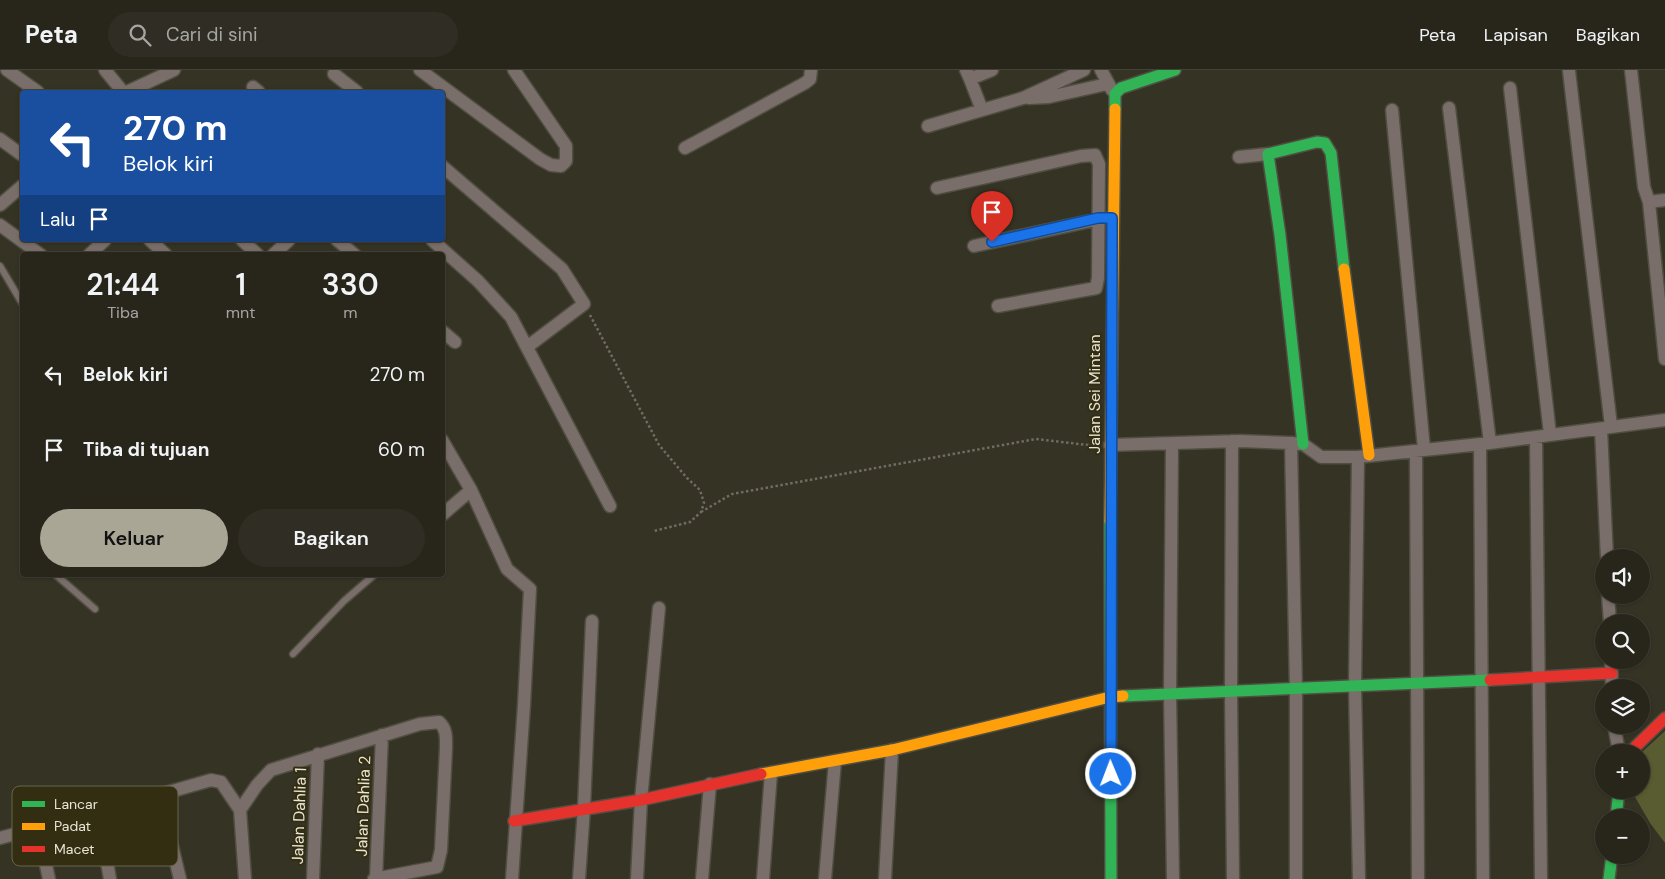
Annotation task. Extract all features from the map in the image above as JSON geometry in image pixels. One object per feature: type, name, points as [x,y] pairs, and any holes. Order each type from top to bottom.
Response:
[{"type":"street","points":[[7,70],[35,90]]},
{"type":"street","points":[[105,70],[121,90]]},
{"type":"street","points":[[131,90],[174,70]]},
{"type":"street","points":[[420,70],[540,159],[552,165],[560,166],[566,161],[566,146],[514,70]]},
{"type":"street","points":[[684,148],[805,83],[810,78],[811,70]]},
{"type":"street","points":[[982,110],[968,74],[992,70]]},
{"type":"street","points":[[928,126],[1023,98],[1084,70]]},
{"type":"street","points":[[1101,70],[1107,84],[1115,94],[1121,88],[1175,70]]},
{"type":"street","points":[[1631,70],[1644,187],[1649,202],[1665,359]]},
{"type":"street","points":[[1569,71],[1606,428],[1607,549]]},
{"type":"street","points":[[334,74],[354,90]]},
{"type":"street","points":[[1023,98],[1049,97],[1107,84]]},
{"type":"street","points":[[1510,88],[1550,434]]},
{"type":"street","name":"Jalan Sei Mintan","points":[[1111,879],[1110,445],[1115,94]]},
{"type":"street","points":[[1449,108],[1485,444],[1480,681],[1483,879]]},
{"type":"street","points":[[1392,110],[1420,450],[1417,684],[1418,879]]},
{"type":"street","points":[[0,139],[20,154]]},
{"type":"street","points":[[1239,157],[1268,154],[1317,142],[1326,143],[1332,153],[1363,456],[1354,687],[1359,879]]},
{"type":"street","points":[[1268,154],[1280,235],[1297,444],[1296,879]]},
{"type":"street","points":[[938,188],[1081,156],[1095,156],[1099,164],[1098,278],[1094,290],[998,306]]},
{"type":"street","points":[[445,169],[562,269],[584,304],[527,347]]},
{"type":"street","points":[[0,206],[20,188]]},
{"type":"street","points":[[1649,202],[1665,200]]},
{"type":"street","points":[[974,246],[1098,218],[1112,218]]},
{"type":"street","points":[[0,225],[20,240]]},
{"type":"street","points":[[23,242],[37,252]]},
{"type":"street","points":[[92,252],[103,242]]},
{"type":"street","points":[[152,242],[163,252]]},
{"type":"street","points":[[244,242],[255,252]]},
{"type":"street","points":[[276,252],[287,242]]},
{"type":"street","points":[[339,242],[351,252]]},
{"type":"street","points":[[434,242],[478,281],[511,317],[610,506]]},
{"type":"street","points":[[445,334],[455,342]]},
{"type":"street","points":[[1110,445],[1232,441],[1297,444],[1321,457],[1363,456],[1485,444],[1665,420]]},
{"type":"street","points":[[1536,437],[1541,879]]},
{"type":"street","points":[[1232,441],[1231,692],[1233,879]]},
{"type":"street","points":[[1172,444],[1170,695],[1173,879]]},
{"type":"street","points":[[445,445],[471,490],[507,569],[530,589],[524,705],[514,821],[512,879]]},
{"type":"street","points":[[445,512],[471,490]]},
{"type":"street","points":[[637,879],[641,800],[659,608]]},
{"type":"street","points":[[578,879],[584,808],[592,621]]},
{"type":"street","points":[[514,821],[641,800],[710,784],[892,750],[1110,697],[1480,681],[1539,677],[1595,668]]},
{"type":"street","points":[[1638,744],[1665,718]]},
{"type":"street","points":[[240,810],[257,784],[271,770],[382,735],[432,722],[439,722],[443,726],[446,735],[441,850],[437,873],[375,879]]},
{"type":"street","name":"Jalan Dahlia 2","points":[[375,879],[382,735]]},
{"type":"street","points":[[885,879],[892,750]]},
{"type":"street","name":"Jalan Dahlia 1","points":[[313,879],[318,754]]},
{"type":"street","points":[[825,879],[835,761]]},
{"type":"street","points":[[763,879],[771,773]]},
{"type":"street","points":[[178,790],[212,780],[221,782],[240,810],[244,879]]},
{"type":"street","points":[[702,879],[710,784]]},
{"type":"street","points":[[1609,879],[1611,864]]},
{"type":"street","points":[[46,866],[49,879]]},
{"type":"street","points":[[108,866],[110,879]]},
{"type":"street","points":[[177,866],[180,879]]},
{"type":"lane","points":[[0,266],[20,300]]},
{"type":"lane","points":[[58,577],[95,609]]},
{"type":"lane","points":[[293,654],[344,601],[372,577]]},
{"type":"path","points":[[584,304],[659,445],[687,478],[700,490],[704,503],[701,512]]},
{"type":"path","points":[[654,531],[690,522],[701,512],[732,494],[1036,439],[1092,446],[1110,445]]},
{"type":"green space","points":[[1665,731],[1665,843],[1650,823],[1650,809],[1642,809],[1636,799],[1650,799],[1650,745]]},
{"type":"traffic: fast","points":[[1115,109],[1115,94],[1121,88],[1175,70]]},
{"type":"traffic: fast","points":[[1303,444],[1280,235],[1268,154],[1317,142],[1325,143],[1331,153],[1344,269]]},
{"type":"traffic: fast","points":[[1110,521],[1111,879]]},
{"type":"traffic: fast","points":[[1123,696],[1490,680]]},
{"type":"traffic: fast","points":[[1617,809],[1618,799]]},
{"type":"traffic: fast","points":[[1609,879],[1611,864]]},
{"type":"traffic: slow","points":[[1110,521],[1115,109]]},
{"type":"traffic: slow","points":[[1344,269],[1369,455]]},
{"type":"traffic: slow","points":[[761,774],[892,750],[1110,697],[1123,696]]},
{"type":"traffic: jam","points":[[1490,680],[1612,673]]},
{"type":"traffic: jam","points":[[1638,744],[1665,718]]},
{"type":"traffic: jam","points":[[514,821],[641,800],[761,774]]},
{"type":"route","points":[[992,242],[1098,218],[1112,218],[1110,465],[1111,774]]}]
